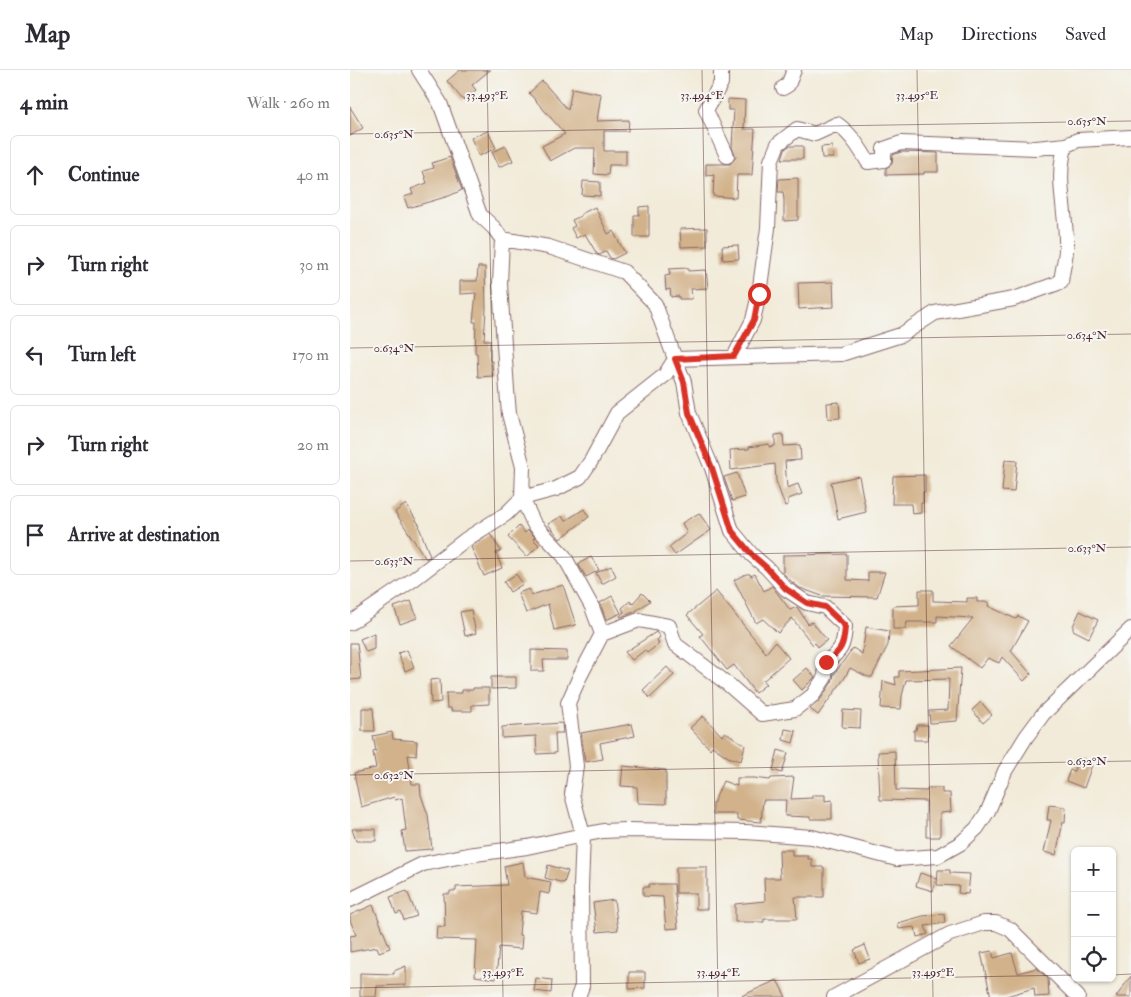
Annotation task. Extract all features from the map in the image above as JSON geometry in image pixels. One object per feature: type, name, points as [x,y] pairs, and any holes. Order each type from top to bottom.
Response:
[{"type":"street","points":[[419,70],[440,103],[480,215],[494,228],[502,239],[500,284],[507,390],[509,414],[523,467],[522,498],[534,524],[564,556],[592,607],[602,634]]},
{"type":"street","points":[[721,70],[721,83],[706,110],[727,156]]},
{"type":"street","points":[[783,88],[788,85],[794,70]]},
{"type":"street","points":[[734,356],[754,320],[759,294],[768,228],[771,161],[778,144],[796,129],[815,134],[837,124],[857,143],[868,162],[884,160],[884,148],[901,142],[1036,148],[1066,145],[1078,140],[1131,137]]},
{"type":"street","points":[[675,359],[841,354],[901,335],[935,313],[1014,299],[1061,282],[1066,251],[1060,180],[1061,159],[1066,145]]},
{"type":"street","points":[[502,239],[549,247],[624,272],[655,304],[684,382],[689,413],[712,468],[732,531],[752,555],[786,589],[807,603],[825,607],[845,626],[844,642],[837,654],[826,662],[826,677],[813,695],[795,709],[762,714],[723,680],[675,644],[670,626],[640,620],[602,634],[568,704],[576,766],[572,794],[583,835],[581,887],[582,986],[578,997]]},
{"type":"street","points":[[350,623],[414,579],[465,540],[506,514],[522,498],[556,489],[580,477],[591,461],[617,413],[665,375],[675,359]]},
{"type":"street","points":[[350,900],[423,864],[468,855],[527,847],[602,831],[746,832],[812,837],[897,859],[938,856],[961,844],[977,828],[988,811],[1005,771],[1043,714],[1131,628]]},
{"type":"street","points":[[834,997],[950,934],[984,923],[996,923],[1010,929],[1078,997]]},
{"type":"building","points":[[460,70],[490,70],[472,85],[476,90],[463,100],[447,81]]},
{"type":"building","points":[[542,81],[568,110],[572,88],[601,94],[597,121],[629,120],[628,131],[604,131],[604,151],[626,151],[626,165],[609,165],[608,175],[594,174],[595,148],[574,148],[550,161],[542,146],[565,134],[529,93]]},
{"type":"building","points":[[728,99],[745,100],[744,129],[755,129],[752,175],[737,175],[736,198],[713,196],[714,175],[706,176],[706,164],[730,164],[736,157],[732,147],[734,110],[728,110]]},
{"type":"building","points":[[350,107],[363,128],[350,136]]},
{"type":"building","points":[[488,131],[496,148],[479,156],[471,138]]},
{"type":"building","points":[[506,146],[513,161],[499,167],[492,152]]},
{"type":"building","points":[[789,146],[803,146],[803,159],[782,159],[785,149]]},
{"type":"building","points":[[832,146],[833,158],[822,158],[821,147]]},
{"type":"building","points":[[901,152],[938,153],[938,172],[886,175],[886,168],[892,164],[893,155]]},
{"type":"building","points":[[450,157],[462,190],[449,196],[408,208],[404,197],[413,194],[411,189],[427,183],[423,171],[434,168],[432,163]]},
{"type":"building","points":[[798,178],[798,220],[784,221],[783,192],[778,192],[779,179]]},
{"type":"building","points":[[583,181],[600,182],[600,196],[582,195]]},
{"type":"building","points":[[649,206],[649,237],[634,237],[634,215],[639,215],[639,207]]},
{"type":"building","points":[[595,207],[608,234],[613,231],[625,253],[613,259],[610,258],[606,251],[600,255],[597,254],[585,234],[576,238],[571,228],[575,226],[572,220]]},
{"type":"building","points":[[707,228],[707,246],[681,247],[680,229]]},
{"type":"building","points":[[738,245],[739,259],[723,260],[722,246]]},
{"type":"building","points":[[478,267],[485,267],[486,309],[484,340],[490,340],[490,361],[492,361],[493,376],[478,377],[477,353],[475,353],[476,322],[473,322],[476,293],[460,294],[460,281],[477,281]]},
{"type":"building","points":[[688,268],[688,271],[706,270],[708,288],[691,289],[692,299],[679,299],[679,296],[671,297],[670,289],[666,290],[665,276],[670,275],[669,269]]},
{"type":"building","points":[[833,282],[834,307],[799,309],[798,283]]},
{"type":"building","points":[[839,402],[840,418],[828,419],[827,403]]},
{"type":"building","points":[[783,434],[784,446],[800,445],[801,460],[785,461],[787,488],[798,484],[802,494],[788,499],[788,505],[785,506],[776,481],[775,464],[731,470],[730,450],[749,449],[749,447],[769,444],[769,447],[775,446],[775,435]]},
{"type":"building","points":[[1005,460],[1017,461],[1014,492],[1002,491]]},
{"type":"building","points":[[737,473],[745,497],[732,501],[724,477]]},
{"type":"building","points":[[925,475],[925,492],[923,492],[921,513],[912,514],[911,504],[892,504],[893,476]]},
{"type":"building","points":[[859,476],[866,512],[838,519],[831,482]]},
{"type":"building","points":[[406,504],[420,526],[430,556],[426,559],[395,512]]},
{"type":"building","points":[[584,509],[589,517],[560,539],[548,524],[562,516],[565,521]]},
{"type":"building","points":[[699,513],[711,530],[675,555],[669,547],[687,533],[682,523]]},
{"type":"building","points":[[519,526],[525,533],[528,530],[535,537],[533,539],[539,545],[527,557],[508,537]]},
{"type":"building","points":[[490,534],[501,551],[496,553],[502,568],[484,576],[471,547]]},
{"type":"building","points":[[847,554],[847,580],[868,581],[868,572],[885,572],[877,597],[822,596],[800,588],[783,573],[783,555]]},
{"type":"building","points":[[591,557],[599,570],[586,577],[578,564]]},
{"type":"building","points":[[611,566],[616,576],[602,584],[596,573]]},
{"type":"building","points":[[516,574],[523,584],[510,592],[504,582]]},
{"type":"building","points":[[746,574],[751,576],[755,574],[764,591],[772,586],[790,610],[797,607],[808,624],[812,622],[827,640],[818,647],[815,643],[813,645],[792,618],[778,633],[763,619],[756,623],[734,580]]},
{"type":"building","points":[[563,585],[576,625],[554,630],[548,604],[526,613],[518,593],[529,589],[532,595]]},
{"type":"building","points":[[919,590],[933,590],[933,601],[967,602],[967,598],[977,598],[977,602],[989,602],[988,606],[1016,619],[1018,616],[1028,621],[1011,651],[1031,674],[1024,681],[1002,657],[999,663],[988,658],[980,668],[951,646],[973,618],[937,616],[937,622],[907,622],[906,629],[893,629],[893,606],[919,605]]},
{"type":"building","points":[[716,591],[766,653],[775,642],[789,658],[763,681],[766,684],[755,693],[734,665],[727,670],[700,636],[703,634],[687,615]]},
{"type":"building","points":[[642,593],[650,601],[634,612],[621,617],[624,612],[622,608],[630,601],[632,604]]},
{"type":"building","points":[[612,596],[621,613],[606,620],[600,603]]},
{"type":"building","points":[[411,601],[417,618],[400,624],[394,607]]},
{"type":"building","points":[[471,610],[476,633],[465,636],[460,612]]},
{"type":"building","points":[[1080,611],[1098,620],[1089,638],[1073,630]]},
{"type":"building","points":[[866,627],[889,631],[888,645],[872,677],[868,677],[850,668],[818,715],[810,709],[820,700],[832,682],[834,674],[853,648],[862,654]]},
{"type":"building","points":[[656,632],[660,637],[657,640],[659,644],[647,653],[645,650],[632,660],[625,652]]},
{"type":"building","points":[[374,633],[374,649],[366,652],[360,639]]},
{"type":"building","points":[[350,643],[357,643],[361,679],[350,680]]},
{"type":"building","points":[[407,650],[414,667],[405,671],[398,653]]},
{"type":"building","points":[[531,650],[567,651],[567,660],[543,660],[544,671],[531,671]]},
{"type":"building","points":[[667,667],[674,675],[650,698],[643,690]]},
{"type":"building","points":[[807,668],[815,677],[802,690],[793,680]]},
{"type":"building","points":[[961,668],[957,721],[930,723],[929,711],[948,710],[949,679],[906,680],[901,709],[881,708],[883,681],[896,685],[895,677],[899,677],[899,671]]},
{"type":"building","points":[[491,677],[516,677],[516,688],[491,689]]},
{"type":"building","points":[[440,679],[441,702],[431,703],[430,680]]},
{"type":"building","points":[[473,688],[489,688],[489,704],[472,705],[472,711],[451,711],[451,708],[447,708],[446,693],[462,693],[462,690],[473,690]]},
{"type":"building","points":[[981,702],[992,715],[983,723],[972,710]]},
{"type":"building","points":[[362,708],[373,708],[375,731],[362,731]]},
{"type":"building","points":[[843,710],[861,711],[860,728],[842,727]]},
{"type":"building","points":[[703,716],[722,736],[725,732],[745,745],[741,761],[728,757],[712,746],[710,749],[690,728]]},
{"type":"building","points":[[562,723],[563,733],[555,733],[556,753],[537,754],[536,736],[502,738],[502,727]]},
{"type":"building","points":[[632,724],[635,736],[600,743],[603,759],[585,762],[581,733]]},
{"type":"building","points":[[917,725],[928,725],[928,740],[914,740],[914,730],[916,730]]},
{"type":"building","points":[[785,729],[796,731],[793,743],[783,740]]},
{"type":"building","points":[[392,732],[393,739],[417,741],[416,756],[408,755],[412,784],[420,784],[421,795],[428,815],[432,849],[405,851],[402,831],[406,830],[402,798],[395,800],[394,797],[361,807],[354,773],[376,768],[373,752],[376,751],[373,736]]},
{"type":"building","points":[[778,750],[788,753],[782,773],[773,770]]},
{"type":"building","points":[[895,751],[896,790],[927,791],[927,788],[942,788],[942,793],[950,793],[951,812],[940,813],[940,837],[926,837],[926,801],[880,800],[878,752]]},
{"type":"building","points":[[1078,757],[1093,762],[1084,788],[1066,781],[1070,770],[1074,771]]},
{"type":"building","points":[[623,766],[666,770],[666,804],[638,803],[637,787],[621,786]]},
{"type":"building","points":[[794,777],[791,799],[812,798],[812,795],[825,795],[825,801],[832,800],[832,819],[785,816],[786,800],[763,800],[761,822],[737,820],[737,814],[713,814],[713,804],[723,781],[737,786],[737,778],[770,780],[771,778]]},
{"type":"building","points":[[1049,805],[1066,807],[1065,822],[1063,822],[1056,855],[1044,852],[1051,820],[1047,820]]},
{"type":"building","points":[[352,829],[376,829],[376,841],[356,841]]},
{"type":"building","points":[[779,850],[792,850],[792,856],[808,856],[808,859],[812,859],[812,867],[824,867],[824,897],[795,897],[797,919],[764,919],[764,922],[735,922],[735,904],[765,901],[764,878],[780,878]]},
{"type":"building","points":[[523,862],[525,877],[551,882],[549,894],[540,892],[537,913],[521,911],[519,935],[522,936],[521,949],[499,947],[496,979],[475,976],[477,940],[436,939],[437,926],[445,927],[444,894],[456,891],[456,887],[507,885],[504,866]]},
{"type":"building","points":[[548,865],[568,871],[564,883],[545,878]]},
{"type":"building","points":[[676,867],[707,867],[707,909],[696,909],[696,893],[676,893]]},
{"type":"building","points":[[938,870],[970,874],[968,894],[958,893],[959,886],[937,885]]},
{"type":"building","points":[[920,873],[936,878],[933,891],[916,886]]},
{"type":"building","points":[[649,884],[674,884],[678,928],[666,929],[663,897],[643,896],[643,887],[649,887]]},
{"type":"building","points":[[407,891],[417,916],[404,920],[401,912],[396,914],[390,897]]},
{"type":"building","points":[[614,900],[618,930],[597,932],[593,903]]},
{"type":"building","points":[[373,905],[390,948],[379,952],[377,947],[350,952],[350,936],[356,935],[350,915]]},
{"type":"building","points":[[944,914],[945,923],[925,926],[928,934],[917,937],[915,927],[899,929],[898,923],[923,916]]},
{"type":"building","points":[[865,945],[870,959],[859,963],[854,950]]},
{"type":"building","points":[[992,951],[994,958],[1012,953],[1018,973],[1037,968],[1048,979],[1049,996],[1035,997],[1034,988],[1003,997],[991,997],[981,953]]},
{"type":"building","points":[[406,966],[406,985],[377,986],[376,997],[360,997],[360,973],[394,974],[394,971]]},
{"type":"building","points":[[629,972],[645,972],[645,988],[629,989]]},
{"type":"building","points":[[1131,976],[1131,997],[1116,997]]},
{"type":"building","points":[[536,978],[552,980],[551,993],[534,991]]},
{"type":"building","points":[[777,980],[786,997],[739,997]]},
{"type":"route","points":[[759,294],[754,320],[734,356],[675,359],[684,382],[689,413],[697,428],[712,468],[732,531],[752,555],[786,589],[807,603],[825,607],[845,626],[844,642],[837,654],[826,662]]}]
